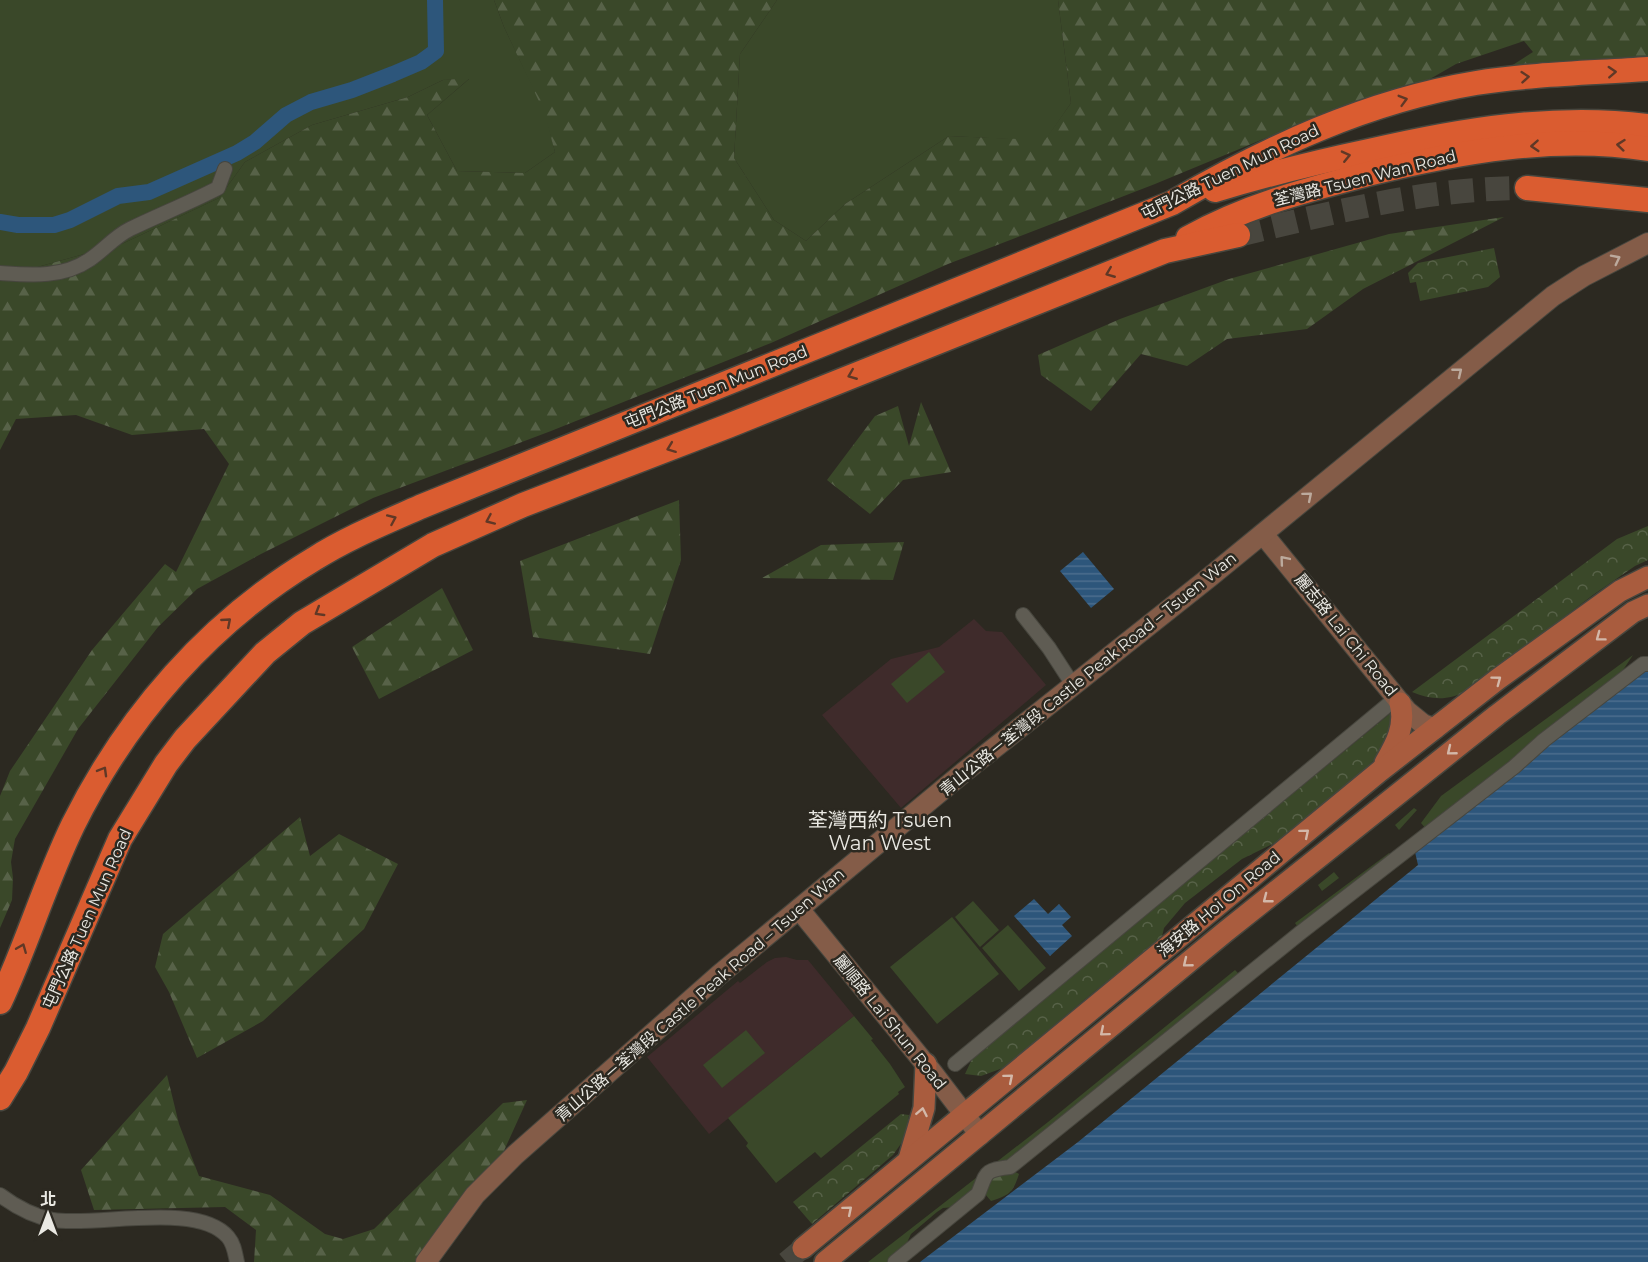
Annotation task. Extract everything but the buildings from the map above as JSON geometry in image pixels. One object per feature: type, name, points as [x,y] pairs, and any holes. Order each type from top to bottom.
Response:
[{"type":"highway","name":"屯門公路 Tuen Mun Road","points":[[0,1002],[64,845],[110,758],[152,700],[185,663],[223,626],[279,582],[314,559],[346,541],[420,507],[1172,203],[1240,165],[1347,118],[1407,99],[1475,83],[1648,69]]},
{"type":"highway","name":"荃灣路 Tsuen Wan Road","points":[[1172,203],[1324,161],[1455,133],[1532,124],[1593,133],[1648,149]]},
{"type":"highway","name":"荃灣路 Tsuen Wan Road","points":[[1165,251],[1236,213],[1290,194],[1396,167],[1480,152],[1539,146],[1593,133],[1648,126]]},
{"type":"highway","points":[[1527,188],[1648,200]]},
{"type":"highway","name":"屯門公路 Tuen Mun Road","points":[[0,1098],[38,1028],[120,839],[166,764],[185,739],[265,653],[302,623],[433,545],[523,505],[728,426],[1165,251],[1238,235]]},
{"type":"main road","name":"海安路 Hoi On Road","points":[[803,1248],[1380,771],[1498,680],[1620,591],[1648,577]]},
{"type":"main road","name":"海安路 Hoi On Road","points":[[825,1262],[1225,932],[1497,715],[1633,612],[1648,605]]},
{"type":"main road","points":[[1380,771],[1397,743],[1402,726],[1395,704]]},
{"type":"main road","points":[[1435,729],[1456,730],[1497,715]]},
{"type":"main road","points":[[909,1159],[924,1108],[926,1064]]},
{"type":"street","points":[[0,273],[46,274],[76,268],[92,259],[109,242],[127,230],[218,188],[225,169]]},
{"type":"street","name":"青山公路－荃灣段 Castle Peak Road – Tsuen Wan","points":[[426,1262],[476,1196],[515,1155],[663,1023],[799,909],[964,772],[1263,534],[1553,296],[1584,276],[1648,243]]},
{"type":"street","name":"麗志路 Lai Chi Road","points":[[1263,534],[1395,704],[1435,729]]},
{"type":"street","points":[[1023,615],[1074,685]]},
{"type":"street","points":[[895,1262],[978,1194],[985,1175],[997,1168],[1010,1167],[1291,940],[1514,767],[1544,740],[1644,664],[1648,664]]},
{"type":"street","points":[[955,1064],[1395,704]]},
{"type":"street","name":"麗順路 Lai Shun Road","points":[[799,909],[926,1064],[980,1135]]},
{"type":"street","points":[[0,1195],[18,1209],[55,1220],[139,1218],[199,1221],[227,1235],[233,1244],[237,1262]]},
{"type":"shaded area","points":[[974,619],[986,631],[1002,632],[1046,685],[901,808],[822,715],[891,659],[939,647]]},
{"type":"shaded area","points":[[775,958],[808,960],[854,1016],[709,1134],[647,1057],[738,981],[740,983]]},
{"type":"green space","points":[[0,0],[494,0],[504,27],[545,112],[555,152],[525,173],[457,171],[427,115],[469,79],[443,80],[408,97],[312,125],[245,162],[219,198],[124,243],[16,273],[0,275]]},
{"type":"green space","points":[[494,0],[777,0],[740,54],[734,158],[774,220],[806,241],[845,204],[949,136],[1045,140],[1071,103],[1058,0],[1648,0],[1648,57],[1508,68],[1533,52],[1524,41],[1456,64],[1430,79],[1341,107],[1155,184],[948,264],[771,343],[551,431],[373,498],[261,554],[197,589],[158,627],[78,729],[15,839],[11,862],[12,900],[0,928],[0,796],[10,771],[92,650],[165,564],[176,572],[229,464],[204,429],[132,435],[76,415],[16,419],[0,450],[0,275],[16,273],[124,243],[219,198],[245,162],[312,125],[408,97],[443,80],[470,78],[427,115],[457,171],[525,173],[555,152],[544,112],[504,27]]},
{"type":"green space","points":[[777,0],[1058,0],[1071,103],[1045,141],[949,136],[845,204],[806,241],[774,220],[734,158],[740,54]]},
{"type":"green space","points":[[1504,217],[1363,289],[1307,329],[1227,339],[1187,366],[1141,354],[1091,411],[1041,375],[1038,355],[1120,319],[1229,279],[1389,234]]},
{"type":"green space","points":[[1494,248],[1500,277],[1488,287],[1420,301],[1416,282],[1410,283],[1408,273],[1418,263]]},
{"type":"green space","points":[[921,402],[951,472],[903,480],[870,514],[827,480],[875,416],[898,406],[909,446]]},
{"type":"green space","points":[[679,500],[681,560],[650,654],[533,637],[520,561]]},
{"type":"green space","points":[[1648,526],[1648,560],[1635,566],[1593,595],[1467,691],[1440,698],[1426,697],[1412,692],[1617,539]]},
{"type":"green space","points":[[904,542],[893,580],[762,578],[821,545]]},
{"type":"green space","points":[[442,588],[473,650],[379,699],[352,647]]},
{"type":"green space","points":[[929,652],[945,672],[907,703],[891,684]]},
{"type":"green space","points":[[1633,655],[1621,673],[1426,829],[1421,823],[1441,796]]},
{"type":"green space","points":[[1392,712],[1394,724],[1385,749],[1340,794],[1291,835],[1242,859],[1185,903],[1164,928],[1161,941],[1095,991],[1003,1068],[981,1076],[965,1074],[972,1059],[1017,1020]]},
{"type":"green space","points":[[1414,808],[1417,810],[1399,830],[1395,825]]},
{"type":"green space","points":[[300,817],[310,856],[339,834],[398,864],[364,929],[263,1021],[197,1058],[169,992],[155,967],[163,934]]},
{"type":"green space","points":[[1389,853],[1393,858],[1300,930],[1295,923]]},
{"type":"green space","points":[[1334,872],[1339,878],[1322,891],[1318,885]]},
{"type":"green space","points":[[973,901],[999,930],[980,947],[955,917]]},
{"type":"green space","points":[[952,917],[999,974],[937,1024],[890,967]]},
{"type":"green space","points":[[1008,925],[1046,968],[1019,991],[982,948]]},
{"type":"green space","points":[[1235,970],[1240,975],[1229,985],[1223,986],[1086,1097],[955,1207],[943,1208],[911,1234],[904,1249],[890,1262],[868,1262],[1048,1122]]},
{"type":"green space","points":[[854,1016],[873,1039],[871,1040],[905,1087],[821,1158],[815,1152],[776,1183],[746,1146],[748,1143],[728,1118]]},
{"type":"green space","points":[[746,1030],[765,1053],[722,1088],[703,1065]]},
{"type":"green space","points":[[167,1075],[179,1124],[199,1176],[270,1195],[325,1234],[343,1239],[374,1229],[503,1103],[527,1100],[503,1153],[416,1262],[254,1262],[256,1230],[225,1207],[94,1210],[81,1170]]},
{"type":"green space","points":[[901,1114],[909,1115],[905,1138],[893,1155],[812,1224],[793,1202]]},
{"type":"green space","points":[[1012,1170],[1019,1174],[1013,1189],[1007,1195],[991,1201],[980,1188],[987,1179]]},
{"type":"water","points":[[1083,552],[1114,589],[1091,608],[1060,571]]},
{"type":"water","points":[[1648,666],[1648,1262],[920,1262],[1078,1142],[1418,865],[1415,852]]},
{"type":"water","points":[[1034,899],[1048,914],[1059,904],[1071,917],[1062,925],[1072,936],[1050,956],[1014,916]]},
{"type":"waterway","points":[[0,222],[18,225],[54,225],[70,220],[118,196],[149,192],[237,153],[255,142],[286,115],[311,102],[352,90],[421,62],[436,51],[435,0]]},
{"type":"tunnel","points":[[1238,235],[1346,210],[1417,197],[1453,192],[1527,188]]},
{"type":"tunnel","points":[[786,1262],[803,1248]]},
{"type":"district","name":"荃灣西約 Tsuen Wan West","points":[[880,832]]}]
